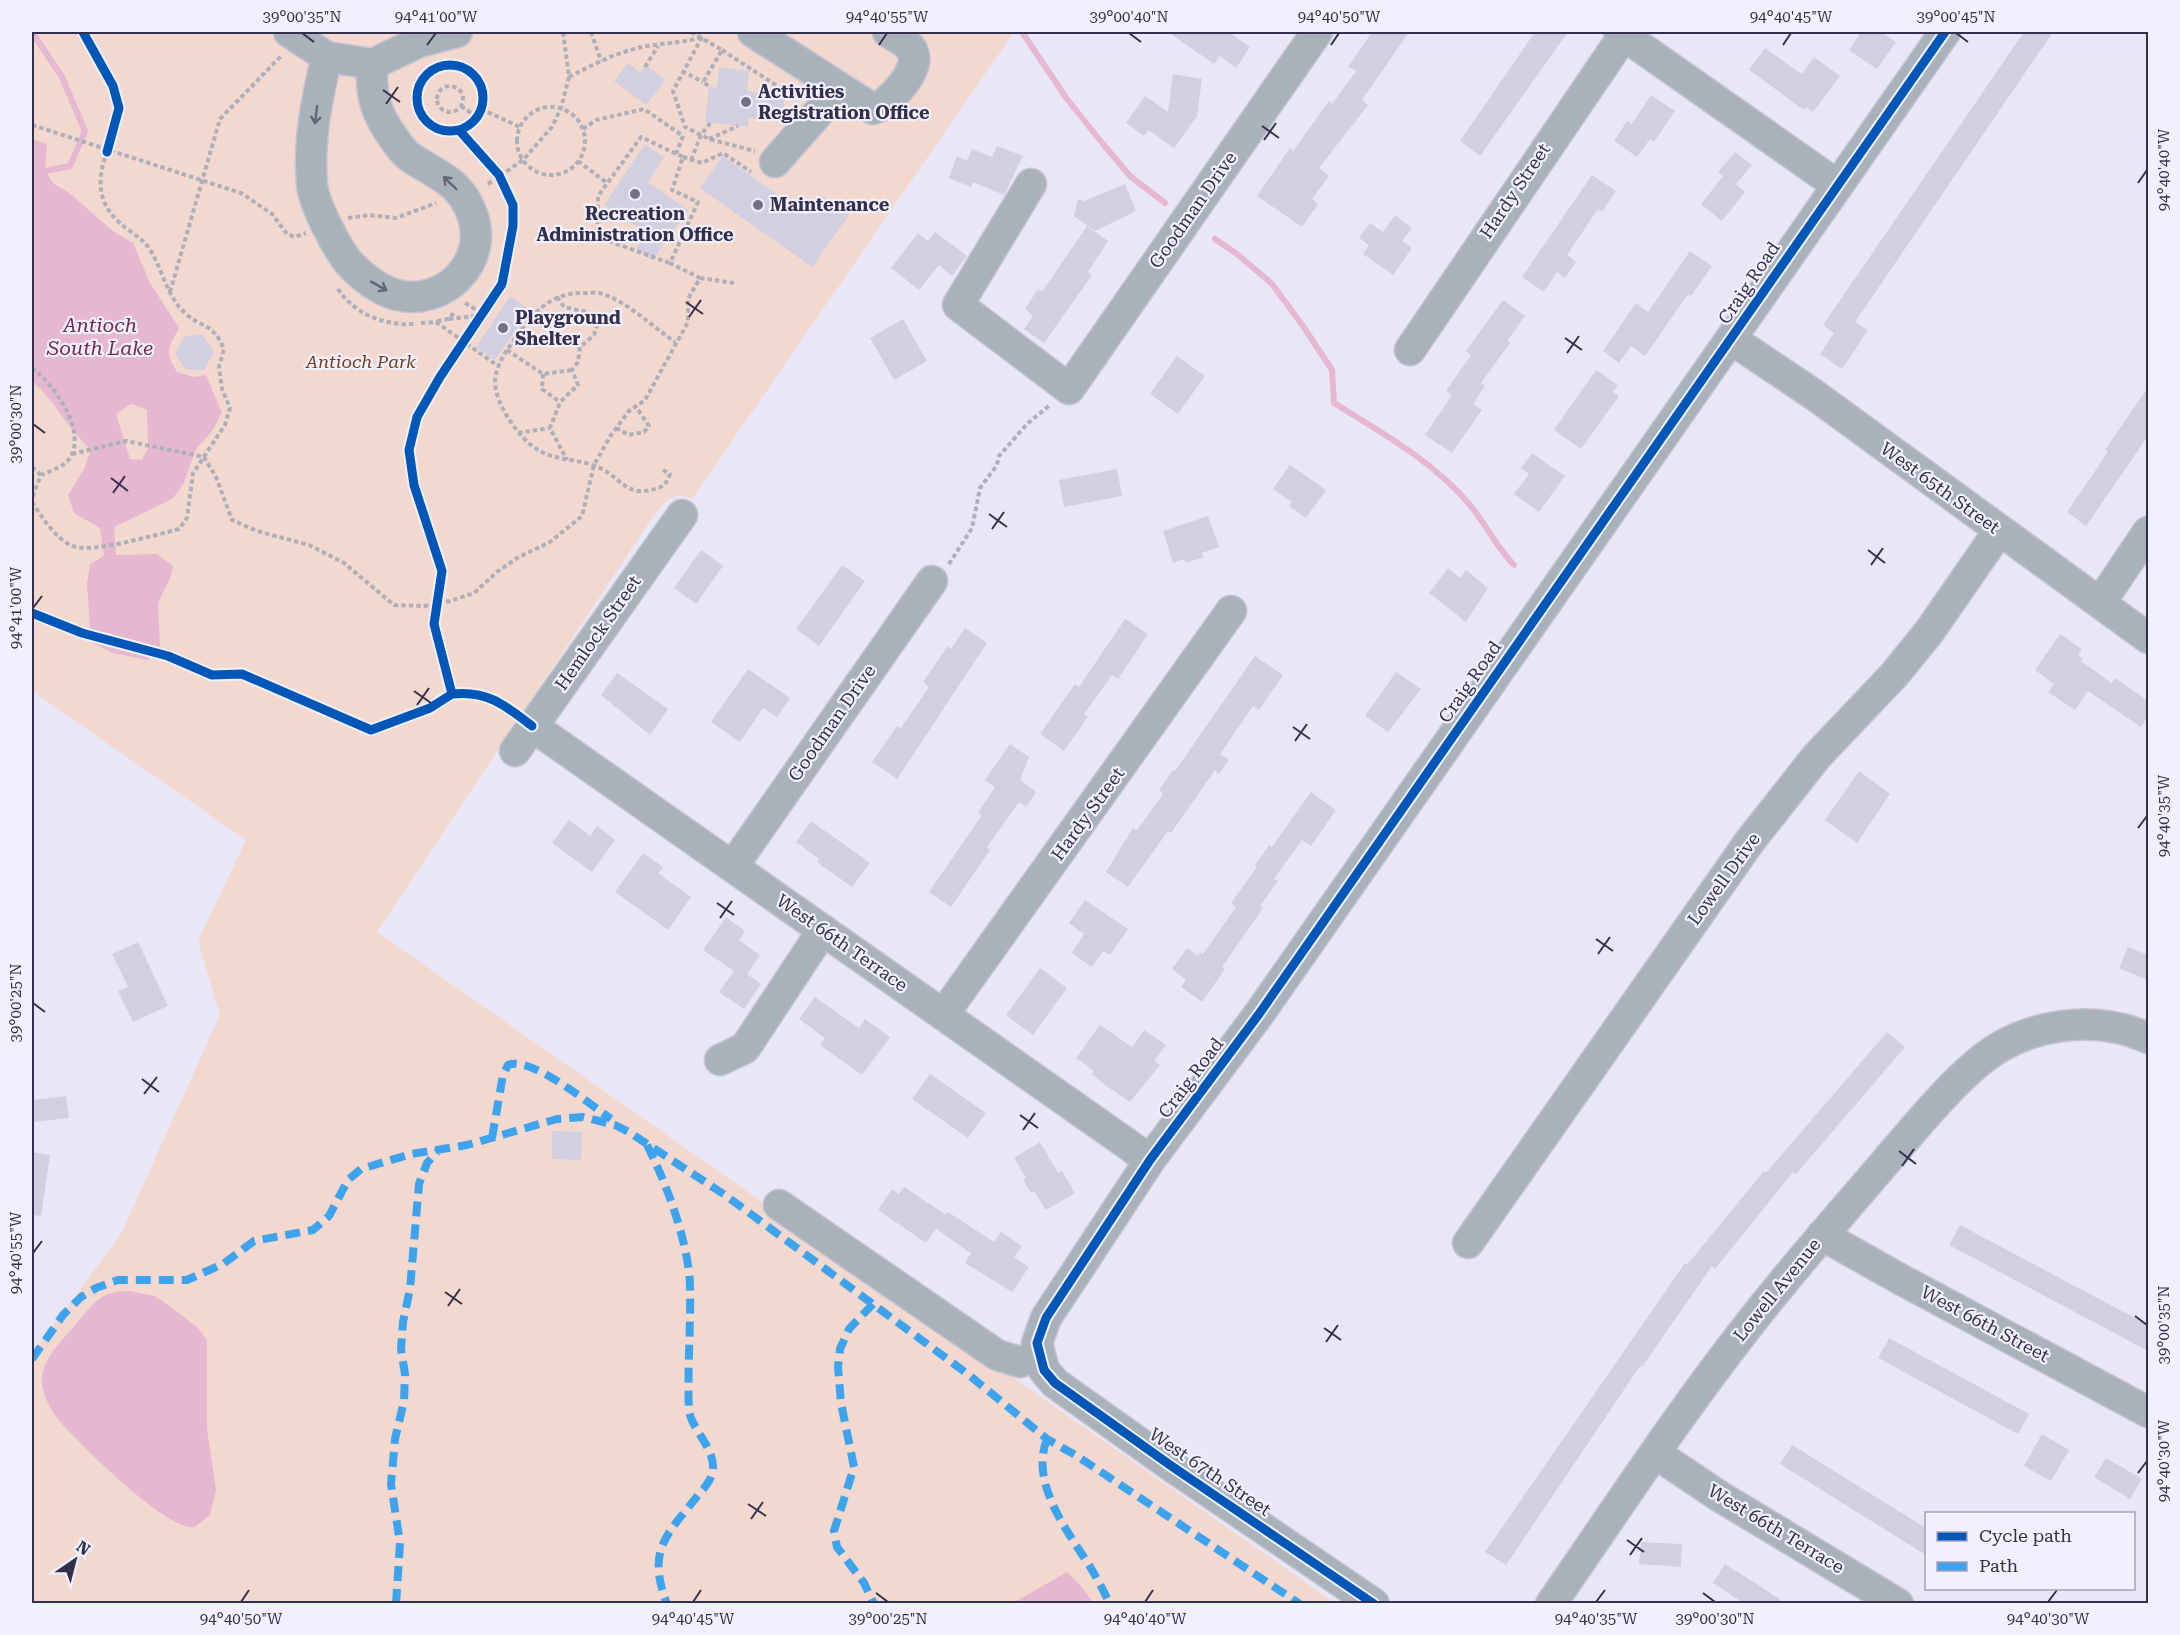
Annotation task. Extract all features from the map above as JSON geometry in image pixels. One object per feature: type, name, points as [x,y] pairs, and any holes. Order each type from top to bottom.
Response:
[{"type":"street","points":[[294,35],[327,57],[373,64],[419,42],[457,32]]},
{"type":"street","points":[[753,32],[873,109],[888,102],[897,93],[914,57],[908,46],[888,32]]},
{"type":"street","name":"Goodman Drive","points":[[1069,389],[1317,32]]},
{"type":"street","name":"Craig Road","points":[[1039,1356],[1037,1343],[1046,1318],[1150,1160],[1259,1014],[1945,32]]},
{"type":"street","points":[[1621,33],[1837,185]]},
{"type":"street","name":"Hardy Street","points":[[1410,350],[1621,33]]},
{"type":"street","points":[[327,57],[314,133],[312,186],[330,233],[351,265],[372,283],[396,295],[418,296],[457,280],[472,261],[478,237],[472,212],[451,180],[407,156],[382,124],[372,95],[373,64]]},
{"type":"street","points":[[767,157],[815,116],[839,89]]},
{"type":"street","points":[[1031,184],[958,305],[1069,389]]},
{"type":"street","name":"West 65th Street","points":[[1731,339],[1813,394],[2148,638]]},
{"type":"street","name":"Hemlock Street","points":[[515,751],[682,515]]},
{"type":"street","name":"Lowell Drive","points":[[1468,1243],[1750,841],[1817,756],[1894,675],[1929,632],[1999,531]]},
{"type":"street","points":[[2100,603],[2148,532]]},
{"type":"street","name":"Goodman Drive","points":[[733,866],[932,581]]},
{"type":"street","name":"Hardy Street","points":[[943,1015],[1104,793],[1231,611]]},
{"type":"street","name":"West 66th Terrace","points":[[532,726],[1150,1160]]},
{"type":"street","points":[[720,1060],[745,1048],[823,930]]},
{"type":"street","name":"Lowell Avenue","points":[[1551,1604],[1655,1453],[1748,1326],[1822,1235],[1896,1150],[1982,1060],[2019,1038],[2053,1028],[2091,1025],[2121,1029],[2148,1038]]},
{"type":"street","points":[[779,1205],[997,1355],[1020,1362],[1039,1356]]},
{"type":"street","name":"West 66th Street","points":[[1822,1235],[2148,1412]]},
{"type":"street","name":"West 67th Street","points":[[1039,1356],[1044,1370],[1055,1383],[1076,1399],[1374,1604]]},
{"type":"street","name":"West 66th Terrace","points":[[1655,1453],[1719,1496],[1898,1604]]},
{"type":"path","points":[[489,184],[496,172],[523,160],[552,127],[561,108],[569,77],[565,32]]},
{"type":"path","points":[[591,32],[601,61]]},
{"type":"path","points":[[691,32],[796,98],[815,116]]},
{"type":"path","points":[[170,293],[220,119],[294,35]]},
{"type":"path","points":[[569,77],[601,61],[658,45],[702,38]]},
{"type":"path","points":[[676,154],[686,127],[673,91],[702,38]]},
{"type":"path","points":[[645,67],[658,45]]},
{"type":"path","points":[[703,81],[722,50]]},
{"type":"path","points":[[682,72],[709,86]]},
{"type":"path","points":[[461,106],[463,97],[459,89],[451,85],[439,90],[437,103],[442,109],[450,112],[461,106],[520,127]]},
{"type":"path","points":[[469,125],[479,113],[483,98]]},
{"type":"path","points":[[548,106],[561,108],[576,116],[584,129],[585,142],[578,161],[560,174],[547,175],[535,171],[523,160],[517,148],[517,134],[533,111],[548,106]]},
{"type":"path","points":[[584,129],[596,120],[644,109],[683,136]]},
{"type":"path","points":[[691,160],[701,135],[711,122]]},
{"type":"path","points":[[32,125],[107,152],[241,193],[272,214],[287,234],[295,237],[309,232]]},
{"type":"path","points":[[709,139],[738,126]]},
{"type":"path","points":[[686,127],[709,139],[767,157]]},
{"type":"path","points":[[702,163],[683,157],[641,137],[598,196],[597,237],[669,263],[700,278],[734,284]]},
{"type":"path","points":[[110,141],[100,170],[101,193],[110,215],[144,241],[170,293],[185,314],[217,333],[224,349],[219,367],[222,389],[230,408],[225,425],[204,457],[193,472],[187,518],[179,529],[125,542],[94,547],[73,547],[53,531],[32,500],[41,475],[60,468],[72,454],[83,451],[126,441],[147,443],[196,457],[204,457]]},
{"type":"path","points":[[669,263],[698,202],[672,190],[683,157]]},
{"type":"path","points":[[578,161],[607,183]]},
{"type":"path","points":[[496,172],[504,185]]},
{"type":"path","points":[[346,218],[369,215],[396,218],[440,202]]},
{"type":"path","points":[[204,457],[216,477],[232,519],[257,531],[309,545],[344,563],[394,605],[436,608],[474,593],[497,572],[550,542],[582,516],[594,465],[616,428],[645,400],[688,322],[688,299],[700,278]]},
{"type":"path","points":[[663,470],[670,474],[665,485],[651,491],[628,489],[594,465],[538,451],[518,433],[504,411],[495,383],[499,362],[532,314],[557,297],[570,292],[603,294],[675,342]]},
{"type":"path","points":[[507,350],[543,374],[572,370],[579,362],[580,347],[594,335],[597,323],[587,312],[564,307],[557,297]]},
{"type":"path","points":[[462,300],[485,311]]},
{"type":"path","points":[[448,319],[455,310]]},
{"type":"path","points":[[436,322],[485,311]]},
{"type":"path","points":[[477,324],[485,311]]},
{"type":"path","points":[[460,350],[470,334]]},
{"type":"path","points":[[32,368],[47,379],[67,411],[74,434],[72,454]]},
{"type":"path","points":[[567,460],[550,428],[560,402],[578,385],[572,370]]},
{"type":"path","points":[[543,374],[542,389],[560,402]]},
{"type":"path","points":[[932,581],[954,558],[972,528],[980,488],[997,465],[999,456],[1008,442],[1069,389]]},
{"type":"path","points":[[616,428],[628,435],[644,432],[649,426],[636,407]]},
{"type":"path","points":[[518,433],[550,428]]},
{"type":"path","points":[[32,467],[41,475]]},
{"type":"path","points":[[436,608],[439,592]]},
{"type":"green space","name":"Antioch Park","points":[[32,32],[1014,32],[692,499],[679,496],[670,498],[654,515],[377,932],[1335,1603],[32,1603],[32,1353],[120,1236],[220,1015],[198,941],[246,840],[32,691]]},
{"type":"water","name":"Antioch South Lake","points":[[32,139],[47,144],[45,171],[54,184],[68,192],[113,231],[133,243],[150,283],[179,328],[169,350],[173,365],[177,372],[194,377],[206,375],[222,413],[212,431],[196,449],[183,485],[172,499],[114,527],[116,555],[157,554],[173,566],[171,576],[158,603],[160,647],[148,660],[113,653],[91,642],[87,584],[90,564],[104,556],[100,528],[74,513],[68,495],[84,469],[91,450],[32,381]],"holes":[[[131,404],[147,410],[148,448],[142,460],[130,459],[116,414]]]},
{"type":"water","points":[[130,1291],[154,1296],[164,1302],[197,1327],[207,1340],[207,1429],[216,1490],[210,1515],[195,1527],[182,1525],[166,1516],[106,1468],[59,1421],[43,1390],[42,1375],[48,1359],[87,1311],[104,1296]]},
{"type":"water","points":[[1067,1572],[1082,1587],[1093,1603],[1013,1603]]},
{"type":"building","points":[[1168,32],[1229,32],[1250,47],[1236,68],[1220,56],[1214,64]]},
{"type":"building","points":[[1372,32],[1409,32],[1362,100],[1368,105],[1319,168],[1329,176],[1312,199],[1318,204],[1302,227],[1257,196],[1290,148],[1293,151],[1329,101],[1332,104],[1356,71],[1348,67]]},
{"type":"building","points":[[1535,32],[1568,32],[1480,156],[1460,141]]},
{"type":"building","points":[[1861,32],[1881,32],[1896,42],[1877,69],[1849,50]]},
{"type":"building","points":[[2024,32],[2053,32],[1855,322],[1868,330],[1842,369],[1820,354],[1834,333],[1823,325]]},
{"type":"building","points":[[1765,48],[1802,74],[1814,57],[1840,76],[1813,112],[1806,107],[1804,110],[1749,70]]},
{"type":"building","points":[[628,63],[641,73],[646,65],[666,80],[646,105],[614,81]]},
{"type":"building","name":"Activities Registration Office","points":[[719,67],[749,71],[747,91],[785,96],[781,122],[749,118],[748,127],[705,122],[709,86],[717,88]]},
{"type":"building","points":[[1173,74],[1202,79],[1197,116],[1174,148],[1148,130],[1144,136],[1126,123],[1145,96],[1168,112]]},
{"type":"building","points":[[1651,95],[1675,111],[1654,142],[1650,139],[1637,157],[1614,141],[1627,121],[1632,124]]},
{"type":"building","name":"Recreation Administration Office","points":[[645,144],[664,157],[648,182],[688,210],[652,261],[636,248],[647,234],[604,205]]},
{"type":"building","points":[[997,146],[1023,156],[1004,195],[973,182],[971,187],[949,178],[957,156],[967,161],[972,149],[992,157]]},
{"type":"building","points":[[1735,152],[1752,165],[1736,184],[1745,192],[1722,221],[1701,204],[1723,176],[1718,172]]},
{"type":"building","name":"Maintenance","points":[[723,156],[806,215],[820,194],[849,215],[812,267],[700,188]]},
{"type":"building","points":[[1592,175],[1616,191],[1602,212],[1598,209],[1567,255],[1576,262],[1565,278],[1557,272],[1544,292],[1522,277]]},
{"type":"building","points":[[1125,184],[1136,211],[1095,231],[1074,216],[1078,199],[1084,201]]},
{"type":"building","points":[[1395,215],[1412,228],[1402,241],[1412,248],[1393,275],[1363,254],[1369,245],[1359,238],[1370,223],[1383,232]]},
{"type":"building","points":[[1087,226],[1108,241],[1088,272],[1092,275],[1044,343],[1024,329],[1033,316],[1025,309],[1038,289],[1042,292]]},
{"type":"building","points":[[935,232],[967,256],[952,276],[939,265],[919,290],[891,268],[918,233],[928,241]]},
{"type":"building","points":[[1690,251],[1712,266],[1691,296],[1688,294],[1645,356],[1631,346],[1619,363],[1603,351],[1636,303],[1648,312]]},
{"type":"building","name":"Playground Shelter","points":[[510,296],[530,310],[495,360],[476,347]]},
{"type":"building","points":[[1503,300],[1525,316],[1507,341],[1510,343],[1481,383],[1485,386],[1473,404],[1482,410],[1452,453],[1425,435],[1452,395],[1446,391],[1471,355],[1466,351]]},
{"type":"building","points":[[903,319],[927,361],[894,380],[870,338]]},
{"type":"building","points":[[202,334],[214,352],[204,370],[185,369],[175,354],[184,337]]},
{"type":"building","points":[[1177,356],[1205,376],[1178,414],[1150,394]]},
{"type":"building","points":[[1596,370],[1618,385],[1613,392],[1619,396],[1581,449],[1554,430]]},
{"type":"building","points":[[2148,387],[2148,436],[2086,526],[2067,512],[2108,452],[2105,450]]},
{"type":"building","points":[[1532,453],[1565,476],[1539,512],[1514,494],[1529,474],[1521,468]]},
{"type":"building","points":[[1290,465],[1326,490],[1306,518],[1289,506],[1292,502],[1273,489]]},
{"type":"building","points":[[1117,469],[1122,496],[1064,507],[1059,480]]},
{"type":"building","points":[[1208,516],[1219,547],[1202,553],[1204,557],[1186,563],[1184,559],[1173,563],[1163,531]]},
{"type":"building","points":[[701,550],[723,566],[696,604],[674,588]]},
{"type":"building","points":[[842,565],[865,581],[819,646],[796,629]]},
{"type":"building","points":[[1448,568],[1460,578],[1466,570],[1488,588],[1466,622],[1429,593]]},
{"type":"building","points":[[1125,619],[1148,634],[1118,679],[1112,675],[1084,714],[1088,717],[1064,751],[1040,734],[1075,684],[1079,687]]},
{"type":"building","points":[[965,628],[987,643],[897,779],[872,762],[897,726],[901,728],[929,687],[923,682],[948,646],[951,649]]},
{"type":"building","points":[[2060,634],[2082,649],[2078,655],[2083,658],[2081,661],[2112,683],[2115,678],[2148,701],[2148,716],[2141,727],[2088,691],[2075,710],[2048,692],[2054,684],[2035,670]]},
{"type":"building","points":[[1255,656],[1283,675],[1259,710],[1253,706],[1220,754],[1229,760],[1219,774],[1215,770],[1171,833],[1168,831],[1128,887],[1106,872],[1133,828],[1137,830],[1163,794],[1159,790],[1173,770],[1175,771]]},
{"type":"building","points":[[748,669],[790,698],[777,717],[763,708],[740,742],[711,722]]},
{"type":"building","points":[[1396,672],[1421,689],[1388,732],[1365,716]]},
{"type":"building","points":[[617,673],[668,709],[650,735],[601,695]]},
{"type":"building","points":[[1010,744],[1029,757],[1020,780],[1036,792],[1026,807],[1019,802],[987,847],[990,850],[951,907],[929,892],[982,815],[978,813],[995,787],[985,780]]},
{"type":"building","points":[[1859,771],[1890,794],[1857,843],[1825,820]]},
{"type":"building","points":[[1311,792],[1336,810],[1311,846],[1302,840],[1274,879],[1278,881],[1260,906],[1263,908],[1222,967],[1225,969],[1202,1002],[1181,987],[1186,980],[1172,969],[1187,948],[1198,956],[1200,952],[1203,954],[1236,907],[1231,903],[1257,867],[1255,865],[1269,845],[1272,847]]},
{"type":"building","points":[[569,820],[590,836],[597,826],[615,840],[592,872],[552,843]]},
{"type":"building","points":[[811,821],[870,863],[852,887],[817,862],[819,859],[796,842]]},
{"type":"building","points":[[643,853],[663,867],[658,873],[691,897],[668,930],[615,892]]},
{"type":"building","points":[[1085,900],[1128,929],[1110,955],[1103,951],[1092,967],[1072,953],[1084,934],[1069,923]]},
{"type":"building","points":[[726,917],[745,931],[739,940],[760,955],[747,974],[761,984],[744,1009],[719,992],[734,971],[703,950]]},
{"type":"building","points":[[138,942],[168,1006],[133,1022],[118,991],[128,987],[112,954]]},
{"type":"building","points":[[2128,947],[2148,955],[2148,980],[2119,968]]},
{"type":"building","points":[[1040,968],[1067,988],[1033,1035],[1006,1015]]},
{"type":"building","points":[[815,997],[859,1028],[865,1019],[890,1037],[862,1075],[820,1045],[825,1038],[799,1019]]},
{"type":"building","points":[[1100,1025],[1132,1047],[1144,1030],[1166,1045],[1154,1061],[1160,1065],[1130,1102],[1105,1085],[1092,1074],[1094,1071],[1076,1058]]},
{"type":"building","points":[[1887,1032],[1905,1047],[1796,1174],[1793,1172],[1715,1269],[1712,1266],[1642,1367],[1640,1366],[1506,1565],[1485,1552],[1685,1263],[1687,1265],[1764,1171],[1766,1173]]},
{"type":"building","points":[[930,1074],[986,1113],[968,1138],[912,1099]]},
{"type":"building","points":[[66,1096],[69,1118],[32,1122],[32,1100]]},
{"type":"building","points":[[552,1131],[582,1132],[581,1160],[552,1159]]},
{"type":"building","points":[[1040,1142],[1058,1173],[1062,1171],[1075,1193],[1046,1210],[1034,1191],[1031,1193],[1023,1180],[1026,1178],[1014,1158]]},
{"type":"building","points":[[32,1152],[50,1155],[41,1216],[32,1215]]},
{"type":"building","points":[[904,1187],[946,1215],[948,1212],[994,1242],[1001,1232],[1022,1246],[1014,1257],[1029,1267],[1012,1292],[965,1263],[971,1253],[936,1229],[926,1243],[878,1210],[892,1189],[899,1194]]},
{"type":"building","points":[[1960,1225],[2148,1325],[2148,1351],[1949,1245]]},
{"type":"building","points":[[1889,1338],[2029,1414],[2018,1434],[1878,1358]]},
{"type":"building","points":[[2042,1434],[2069,1450],[2051,1481],[2024,1466]]},
{"type":"building","points":[[1792,1445],[1925,1527],[1925,1554],[1780,1464]]},
{"type":"building","points":[[2106,1458],[2142,1479],[2130,1499],[2094,1477]]},
{"type":"building","points":[[1641,1542],[1682,1544],[1681,1567],[1639,1564]]},
{"type":"building","points":[[1725,1564],[1786,1604],[1745,1604],[1713,1583]]},
{"type":"waterway","points":[[32,32],[62,77],[85,131],[70,166],[45,171]]},
{"type":"waterway","points":[[1022,32],[1067,99],[1103,144],[1130,176],[1165,203]]},
{"type":"waterway","points":[[1215,239],[1237,254],[1272,284],[1303,326],[1332,370],[1334,403],[1406,449],[1456,489],[1514,565]]},
{"type":"marked path","points":[[492,1138],[503,1075],[508,1065],[518,1064],[531,1067],[545,1074],[611,1119]]},
{"type":"marked path","points":[[32,1359],[63,1315],[81,1297],[96,1288],[118,1280],[187,1280],[223,1264],[254,1241],[313,1230],[329,1216],[348,1180],[361,1169],[411,1154],[467,1145],[557,1119],[583,1117],[615,1125],[629,1132],[725,1195],[969,1375],[1047,1439],[1077,1456],[1300,1604]]},
{"type":"marked path","points":[[647,1145],[669,1195],[686,1251],[690,1286],[689,1412],[713,1462],[713,1470],[708,1483],[669,1532],[659,1556],[661,1585],[667,1604]]},
{"type":"marked path","points":[[396,1604],[400,1543],[391,1484],[395,1439],[404,1401],[405,1374],[401,1349],[403,1322],[410,1289],[419,1184],[427,1163],[440,1149]]},
{"type":"marked path","points":[[873,1304],[849,1329],[840,1349],[838,1367],[841,1403],[854,1467],[834,1531],[837,1547],[864,1583],[874,1604]]},
{"type":"marked path","points":[[1047,1439],[1043,1455],[1043,1471],[1052,1504],[1110,1604]]},
{"type":"cycle path","points":[[83,32],[113,86],[119,108],[107,152]]},
{"type":"cycle path","points":[[1374,1604],[1170,1465],[1055,1383],[1044,1370],[1037,1343],[1046,1318],[1150,1160],[1259,1014],[1945,32]]},
{"type":"cycle path","points":[[450,65],[462,68],[473,75],[480,86],[483,98],[480,110],[473,121],[462,128],[450,131],[438,128],[427,121],[420,110],[417,98],[420,86],[427,75],[438,68],[450,65]]},
{"type":"cycle path","points":[[32,613],[82,633],[168,656],[212,675],[242,674],[371,730],[430,708],[452,694],[434,624],[442,571],[414,485],[409,450],[417,417],[440,377],[502,284],[513,226],[513,205],[499,175],[459,130]]},
{"type":"cycle path","points":[[452,694],[464,693],[486,697],[504,706],[532,726]]},
{"type":"place","name":"Activities Registration Office","points":[[746,102]]},
{"type":"place","name":"Recreation Administration Office","points":[[635,194]]},
{"type":"place","name":"Maintenance","points":[[758,205]]},
{"type":"place","name":"Playground Shelter","points":[[503,328]]}]
